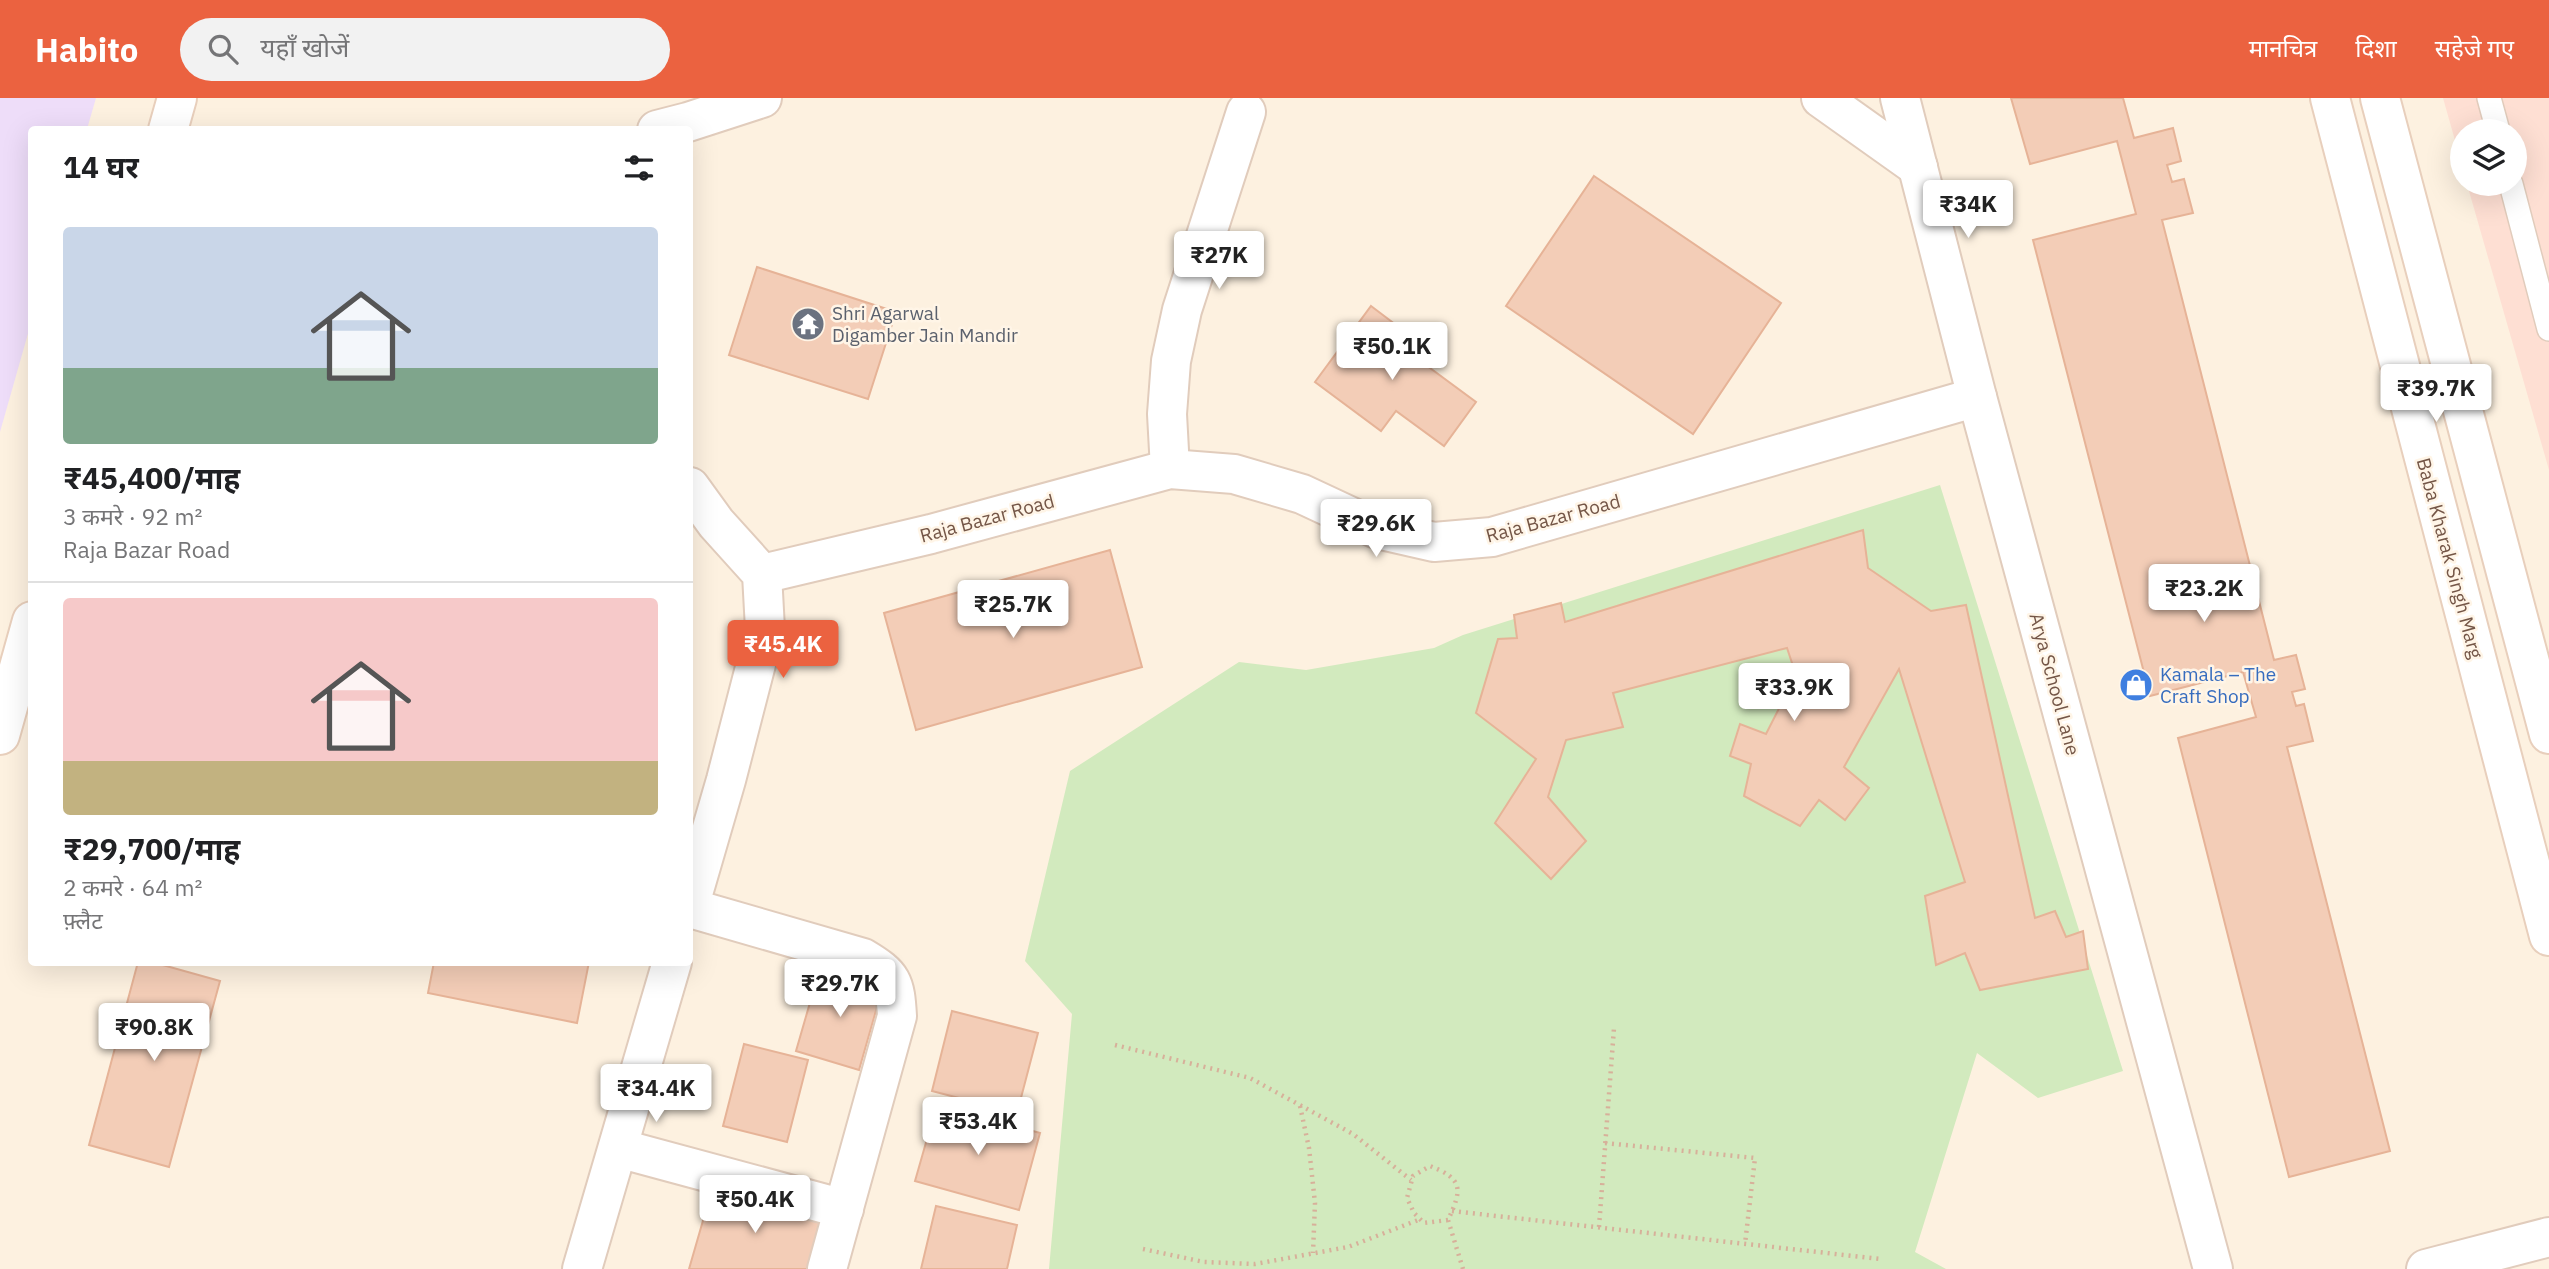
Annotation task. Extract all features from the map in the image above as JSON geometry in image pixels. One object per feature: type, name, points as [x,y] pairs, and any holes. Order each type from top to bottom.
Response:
[{"type":"street","points":[[672,126],[762,98]]},
{"type":"street","points":[[1821,98],[1918,167]]},
{"type":"street","name":"Arya School Lane","points":[[1900,98],[1977,397],[2213,1269]]},
{"type":"street","name":"Baba Kharak Singh Marg","points":[[2330,98],[2549,936]]},
{"type":"street","points":[[2380,98],[2540,665],[2549,734]]},
{"type":"street","points":[[1170,470],[1167,414],[1171,360],[1182,310],[1246,112]]},
{"type":"street","name":"Raja Bazar Road","points":[[762,574],[931,534],[1170,470],[1234,474],[1302,494],[1377,529],[1434,542],[1492,537],[1977,397]]},
{"type":"street","points":[[693,491],[716,523],[762,574],[765,629],[693,896]]},
{"type":"street","points":[[0,735],[28,635]]},
{"type":"street","points":[[693,907],[863,958],[885,971],[895,990],[897,1016],[827,1269]]},
{"type":"street","points":[[582,1269],[671,966]]},
{"type":"street","points":[[618,1148],[844,1209]]},
{"type":"street","points":[[2426,1269],[2531,1250]]},
{"type":"lane","points":[[2489,98],[2495,119]]},
{"type":"lane","points":[[2514,196],[2549,329]]},
{"type":"path","points":[[1599,1227],[1614,1028]]},
{"type":"path","points":[[1115,1045],[1250,1078],[1353,1134],[1411,1180]]},
{"type":"path","points":[[1300,1106],[1310,1148],[1315,1203],[1313,1254]]},
{"type":"path","points":[[1605,1143],[1755,1158],[1745,1244]]},
{"type":"path","points":[[1448,1220],[1424,1223],[1414,1213],[1407,1198],[1413,1176],[1430,1166],[1448,1173],[1457,1184],[1458,1199],[1448,1220],[1463,1269]]},
{"type":"path","points":[[1452,1211],[1880,1259]]},
{"type":"path","points":[[1143,1249],[1204,1262],[1255,1264],[1348,1247],[1421,1219]]},
{"type":"shaded area","points":[[0,98],[96,98],[88,126],[28,126],[28,334],[0,432]]},
{"type":"shaded area","points":[[2443,98],[2549,98],[2549,470],[2470,196],[2527,196],[2527,119],[2450,119],[2450,123]]},
{"type":"green space","points":[[1940,485],[2123,1071],[2038,1098],[1977,1053],[1915,1252],[1946,1269],[1049,1269],[1072,1014],[1025,961],[1070,771],[1239,662],[1306,670],[1434,648],[1463,635]]},
{"type":"building","points":[[2011,98],[2123,98],[2134,138],[2173,128],[2181,161],[2167,165],[2172,182],[2184,179],[2193,213],[2162,220],[2274,660],[2296,655],[2305,689],[2292,692],[2296,706],[2304,704],[2313,741],[2287,747],[2390,1151],[2289,1177],[2178,738],[2256,717],[2243,672],[2150,696],[2033,240],[2136,214],[2117,141],[2030,164]]},
{"type":"building","points":[[1594,176],[1781,303],[1693,434],[1506,306]]},
{"type":"building","points":[[757,267],[896,312],[868,399],[729,355]]},
{"type":"building","points":[[1371,306],[1400,328],[1392,340],[1476,402],[1444,446],[1396,411],[1381,431],[1315,382]]},
{"type":"building","points":[[1863,530],[1868,568],[1931,611],[1966,605],[2035,918],[2055,911],[2066,937],[2083,931],[2088,969],[1980,990],[1965,953],[1936,965],[1925,896],[1965,882],[1899,669],[1844,767],[1869,788],[1845,820],[1819,800],[1800,826],[1744,796],[1751,764],[1730,756],[1740,724],[1766,734],[1796,675],[1787,648],[1613,693],[1623,727],[1566,740],[1548,797],[1586,841],[1551,879],[1495,823],[1536,759],[1476,713],[1498,639],[1517,638],[1514,615],[1561,603],[1565,622]]},
{"type":"building","points":[[1110,550],[1142,667],[916,730],[884,613]]},
{"type":"building","points":[[137,966],[166,966],[220,981],[169,1167],[89,1145]]},
{"type":"building","points":[[433,966],[588,966],[577,1023],[428,993]]},
{"type":"building","points":[[820,968],[883,986],[859,1070],[796,1051]]},
{"type":"building","points":[[952,1011],[1038,1033],[1017,1113],[932,1091]]},
{"type":"building","points":[[744,1044],[808,1060],[787,1142],[723,1126]]},
{"type":"building","points":[[937,1104],[1040,1133],[1019,1210],[915,1181]]},
{"type":"building","points":[[713,1186],[826,1218],[811,1269],[689,1269]]},
{"type":"building","points":[[936,1206],[1017,1225],[1007,1269],[921,1269]]},
{"type":"place","name":"Shri Agarwal Digamber Jain Mandir","points":[[808,324]]},
{"type":"place","name":"Kamala – The Craft Shop","points":[[2136,685]]}]
